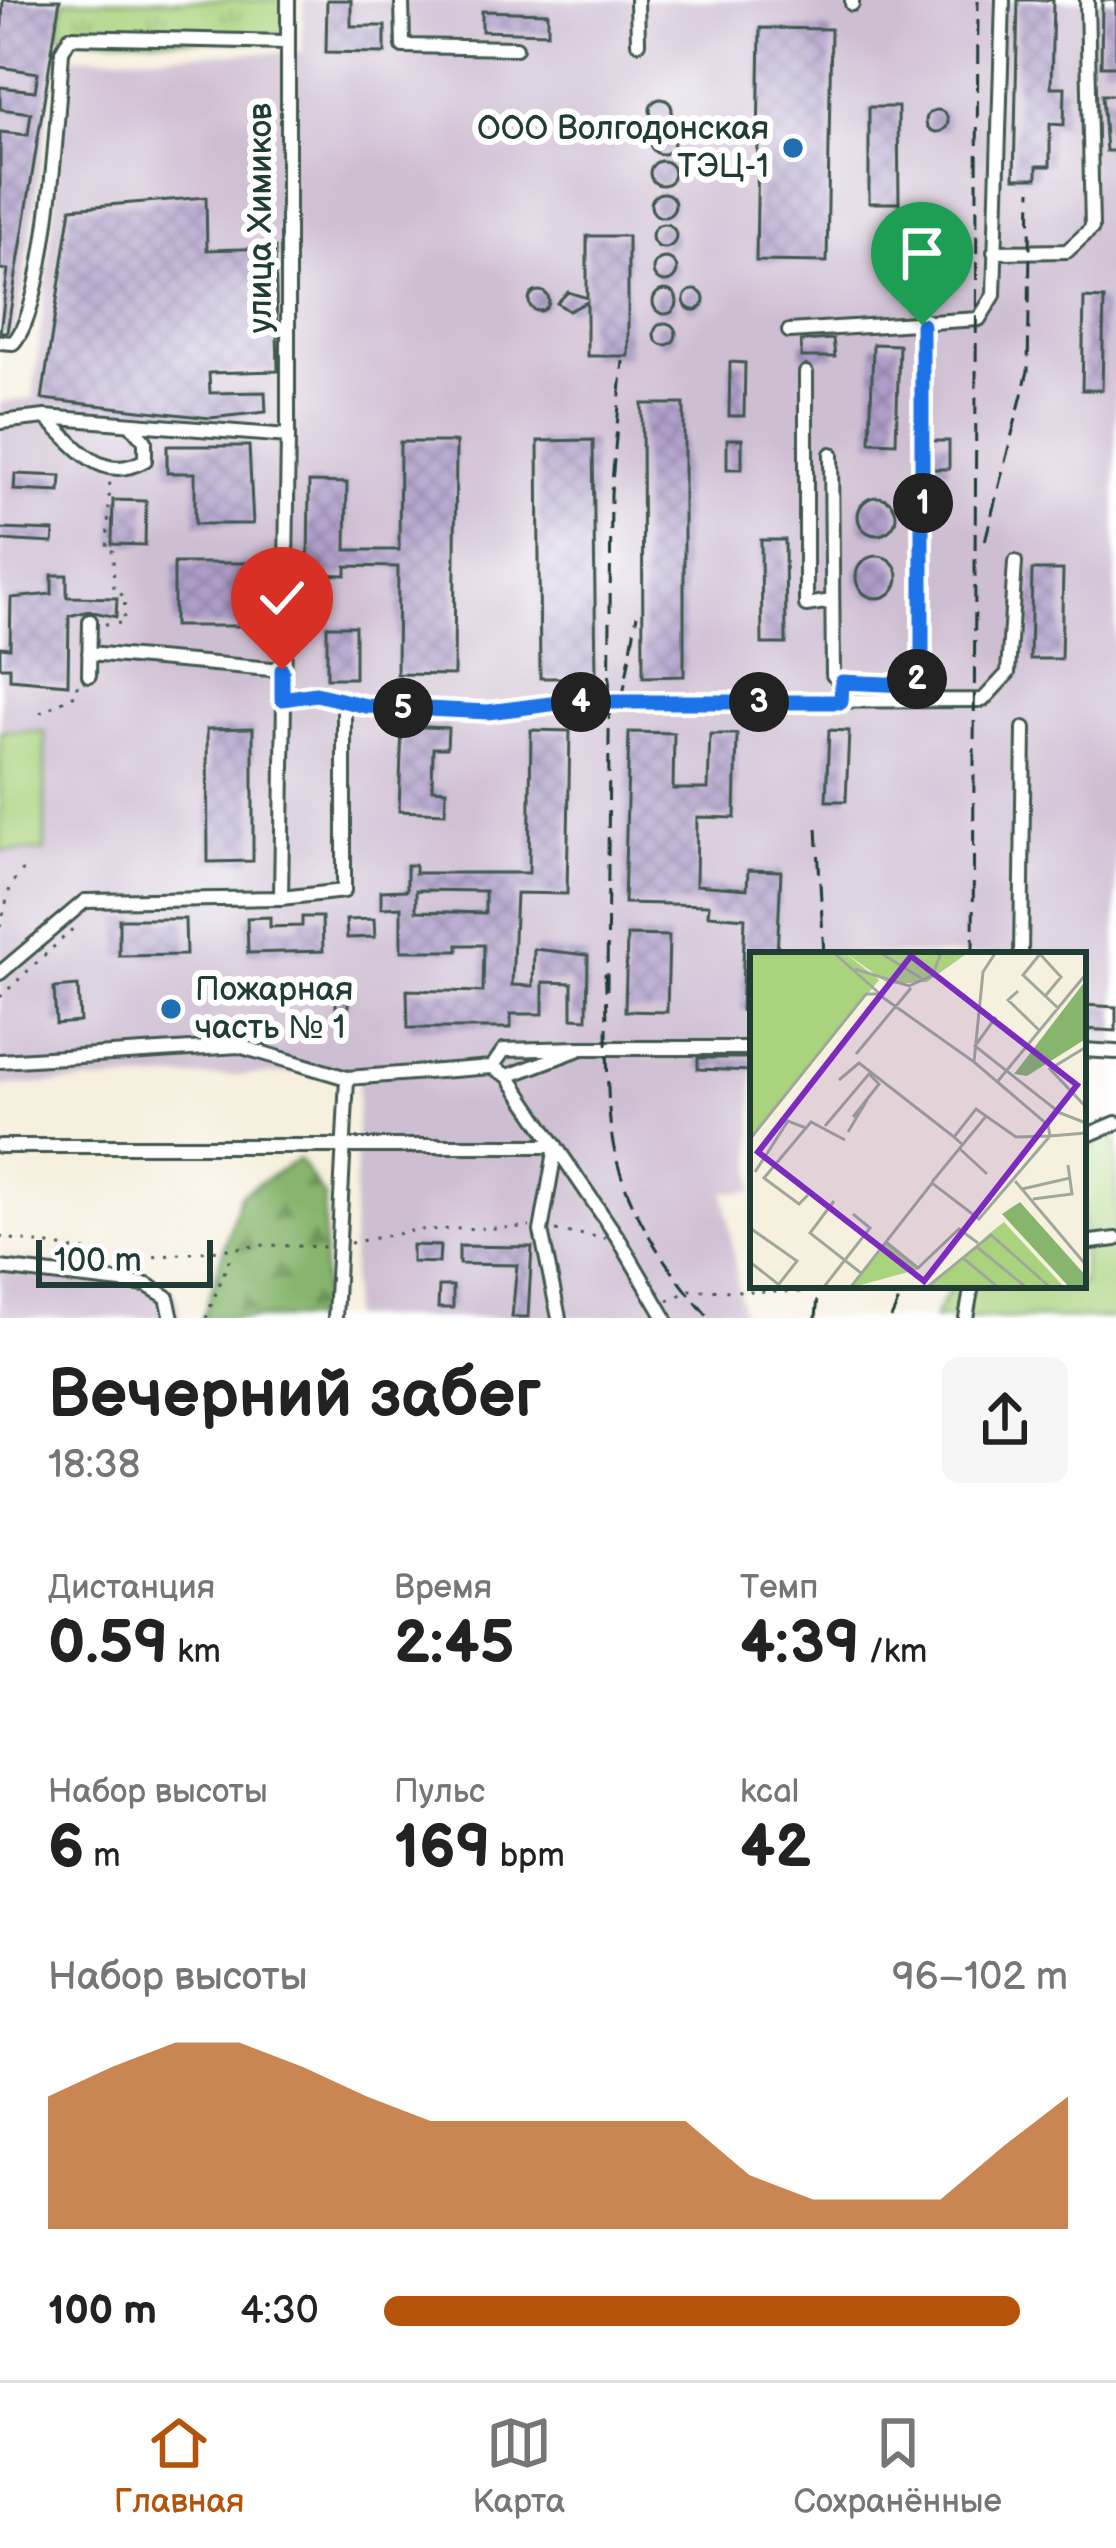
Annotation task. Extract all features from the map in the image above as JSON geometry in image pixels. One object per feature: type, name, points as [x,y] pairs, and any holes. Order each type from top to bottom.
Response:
[{"type":"street","name":"улица Химиков","points":[[281,898],[288,0]]},
{"type":"street","points":[[402,0],[403,46],[516,48]]},
{"type":"street","points":[[637,0],[638,43]]},
{"type":"street","points":[[789,331],[979,319],[994,295],[1003,0]]},
{"type":"street","points":[[994,252],[1067,251],[1092,228],[1087,0]]},
{"type":"street","points":[[0,342],[13,343],[23,332],[32,302],[62,50],[70,37],[287,42]]},
{"type":"street","points":[[830,454],[833,675],[842,682],[906,685],[922,675],[922,325]]},
{"type":"street","points":[[806,373],[806,604],[832,602]]},
{"type":"street","points":[[0,422],[45,417],[288,436]]},
{"type":"street","points":[[45,417],[75,448],[110,470],[128,470],[145,460],[145,441],[130,425]]},
{"type":"street","points":[[282,699],[316,694],[366,706],[488,712],[566,702],[983,700],[1008,673],[1015,562]]},
{"type":"street","points":[[83,676],[90,623]]},
{"type":"street","points":[[89,653],[282,670]]},
{"type":"street","points":[[841,702],[842,682]]},
{"type":"street","points":[[0,973],[85,901],[281,898],[344,891],[344,699]]},
{"type":"street","points":[[1022,952],[1024,728]]},
{"type":"street","points":[[0,1061],[239,1046],[346,1078],[492,1067],[508,1076],[620,1241],[662,1313]]},
{"type":"street","points":[[508,1076],[582,1048]]},
{"type":"street","points":[[492,1067],[504,1050],[750,1048]]},
{"type":"street","points":[[335,1318],[346,1078]]},
{"type":"street","points":[[1086,1136],[1116,1123]]},
{"type":"street","points":[[0,1146],[556,1146]]},
{"type":"street","points":[[556,1146],[541,1231],[559,1318]]},
{"type":"street","points":[[1086,1244],[1116,1239]]},
{"type":"street","points":[[0,1268],[147,1285],[167,1297],[172,1318]]},
{"type":"street","points":[[966,1318],[971,1288]]},
{"type":"path","points":[[90,623],[124,623],[125,597],[114,589],[113,551],[107,550],[110,470]]},
{"type":"path","points":[[40,713],[77,694],[83,676]]},
{"type":"path","points":[[0,927],[11,884],[24,869]]},
{"type":"path","points":[[0,997],[85,918]]},
{"type":"path","points":[[0,1237],[110,1258],[265,1246],[296,1250],[416,1230],[541,1231],[620,1241]]},
{"type":"path","points":[[206,1318],[232,1252]]},
{"type":"path","points":[[662,1313],[690,1290],[800,1292],[806,1288]]},
{"type":"shaded area","points":[[0,0],[64,0],[16,341],[0,339]]},
{"type":"shaded area","points":[[304,0],[1116,0],[1116,1053],[1086,1053],[1086,952],[750,952],[750,1192],[724,1192],[743,1318],[350,1318],[359,1070],[0,1086],[0,402],[33,399],[71,57],[302,52]]},
{"type":"shaded area","points":[[0,1258],[150,1275],[176,1294],[181,1318],[0,1318]]},
{"type":"green space","points":[[64,0],[288,0],[287,42],[70,37],[59,34]]},
{"type":"green space","points":[[0,731],[45,732],[45,851],[0,851]]},
{"type":"green space","points":[[1116,1126],[1116,1318],[934,1318],[950,1288],[1086,1288],[1086,1152]]},
{"type":"green space","points":[[299,1159],[325,1197],[322,1318],[203,1318],[240,1195]]},
{"type":"building","points":[[3,0],[60,0],[7,332],[0,332],[8,270],[0,269],[0,132],[28,135],[31,113],[0,109],[0,87],[35,91],[38,73],[0,67]]},
{"type":"building","points":[[327,0],[351,0],[351,26],[385,26],[385,53],[326,52]]},
{"type":"building","points":[[1018,0],[1053,0],[1051,87],[1065,87],[1064,125],[1050,124],[1050,166],[1037,166],[1037,178],[1014,178]]},
{"type":"building","points":[[1102,0],[1116,0],[1116,66],[1101,66]]},
{"type":"building","points":[[482,11],[548,13],[548,33],[482,31]]},
{"type":"building","name":"ООО Волгодонская ТЭЦ-1","points":[[760,28],[831,29],[827,262],[756,261]]},
{"type":"building","points":[[1102,95],[1116,95],[1116,151],[1106,151]]},
{"type":"building","points":[[661,99],[672,110],[661,121],[650,110]]},
{"type":"building","points":[[869,107],[898,107],[899,203],[869,203]]},
{"type":"building","points":[[937,110],[948,121],[937,132],[926,121]]},
{"type":"building","points":[[662,130],[674,142],[662,154],[650,142]]},
{"type":"building","points":[[662,161],[674,173],[662,185],[650,173]]},
{"type":"building","points":[[663,193],[675,205],[663,217],[651,205]]},
{"type":"building","points":[[206,197],[207,250],[275,248],[278,371],[209,373],[210,393],[265,392],[266,412],[210,418],[42,399],[71,208]]},
{"type":"building","points":[[664,224],[676,236],[664,248],[652,236]]},
{"type":"building","points":[[587,236],[628,236],[628,356],[587,356],[587,302],[569,311],[557,303],[568,292],[587,298]]},
{"type":"building","points":[[665,258],[677,270],[665,282],[653,270]]},
{"type":"building","points":[[665,290],[677,302],[665,314],[653,302]]},
{"type":"building","points":[[694,290],[704,300],[694,310],[684,300]]},
{"type":"building","points":[[539,291],[549,301],[539,311],[529,301]]},
{"type":"building","points":[[1084,298],[1104,299],[1102,390],[1082,390]]},
{"type":"building","points":[[665,323],[676,334],[665,345],[654,334]]},
{"type":"building","points":[[833,339],[835,357],[801,357],[801,341]]},
{"type":"building","points":[[873,344],[899,345],[896,443],[870,442]]},
{"type":"building","points":[[730,362],[745,363],[744,416],[729,416]]},
{"type":"building","points":[[642,404],[684,404],[684,676],[643,677]]},
{"type":"building","points":[[727,439],[742,439],[742,469],[727,469]]},
{"type":"building","points":[[593,440],[596,678],[540,678],[538,441]]},
{"type":"building","points":[[932,441],[949,441],[949,469],[932,469]]},
{"type":"building","points":[[400,442],[456,442],[454,675],[397,674],[398,567],[346,566],[346,575],[308,574],[309,482],[347,483],[346,550],[399,550]]},
{"type":"building","points":[[167,446],[249,446],[253,524],[195,524],[195,473],[167,473]]},
{"type":"building","points":[[15,474],[61,476],[60,492],[14,490]]},
{"type":"building","points":[[877,497],[891,502],[896,516],[891,530],[877,535],[863,530],[858,516],[863,502]]},
{"type":"building","points":[[113,500],[146,501],[145,545],[112,544]]},
{"type":"building","points":[[0,529],[54,531],[53,543],[0,540]]},
{"type":"building","points":[[761,540],[785,540],[786,644],[762,644]]},
{"type":"building","points":[[877,556],[892,562],[898,577],[892,592],[877,598],[862,592],[856,577],[862,562]]},
{"type":"building","points":[[174,563],[249,563],[249,626],[174,626]]},
{"type":"building","points":[[1032,570],[1063,570],[1061,659],[1030,659]]},
{"type":"building","points":[[52,575],[67,575],[67,597],[117,598],[116,617],[89,611],[69,616],[68,684],[10,679],[10,667],[0,667],[0,647],[10,648],[11,598],[52,594]]},
{"type":"building","points":[[327,626],[355,626],[355,678],[327,678]]},
{"type":"building","points":[[402,726],[448,728],[447,748],[433,748],[432,789],[446,790],[445,813],[399,811]]},
{"type":"building","points":[[253,728],[253,861],[208,862],[207,729]]},
{"type":"building","points":[[531,730],[570,731],[567,894],[516,893],[512,985],[533,986],[534,949],[588,955],[587,1019],[572,1018],[572,983],[543,982],[543,1014],[511,1014],[511,1028],[408,1028],[407,990],[483,992],[484,945],[458,945],[458,951],[401,951],[401,907],[381,908],[381,891],[407,890],[407,865],[415,865],[415,873],[529,873]],"holes":[[[416,890],[485,891],[485,913],[416,911]]]},
{"type":"building","points":[[829,730],[849,731],[846,801],[826,801]]},
{"type":"building","points":[[629,732],[674,733],[673,789],[708,789],[710,734],[737,734],[735,818],[697,817],[696,885],[747,889],[748,870],[781,871],[777,952],[750,952],[750,1010],[741,1010],[745,918],[708,915],[709,905],[624,903]]},
{"type":"building","points":[[270,917],[270,927],[302,926],[302,917],[322,917],[323,951],[248,953],[247,918]]},
{"type":"building","points":[[119,919],[185,919],[186,955],[119,956]]},
{"type":"building","points":[[374,919],[375,937],[347,938],[346,920]]},
{"type":"building","points":[[627,935],[669,936],[667,1012],[625,1011]]},
{"type":"building","points":[[336,982],[349,983],[348,1008],[336,1008]]},
{"type":"building","points":[[78,986],[80,1022],[56,1024],[54,988]]},
{"type":"building","points":[[1086,1005],[1116,1007],[1116,1031],[1086,1029]]},
{"type":"building","points":[[698,1058],[750,1058],[750,1071],[698,1069]]},
{"type":"building","points":[[412,1245],[440,1246],[439,1263],[412,1262]]},
{"type":"building","points":[[459,1246],[532,1247],[528,1317],[512,1317],[517,1265],[459,1264]]},
{"type":"building","points":[[439,1286],[453,1286],[453,1308],[438,1308]]},
{"type":"railway","points":[[973,952],[978,0]]},
{"type":"railway","points":[[985,541],[1028,371],[1031,190]]},
{"type":"railway","points":[[607,990],[611,493],[623,361]]},
{"type":"railway","points":[[622,701],[637,615]]},
{"type":"railway","points":[[817,828],[824,952]]},
{"type":"railway","points":[[605,973],[609,1111],[616,1157],[646,1231],[709,1318]]},
{"type":"railway","points":[[816,1318],[819,1288]]},
{"type":"railway","points":[[891,1318],[905,1288]]},
{"type":"place","name":"ООО Волгодонская ТЭЦ-1","points":[[793,148]]},
{"type":"place","name":"Пожарная часть № 1","points":[[171,1009]]},
{"type":"route","points":[[282,670],[282,699],[316,694],[366,706],[488,712],[566,702],[841,702],[842,682],[906,685],[922,675],[922,325]]}]
